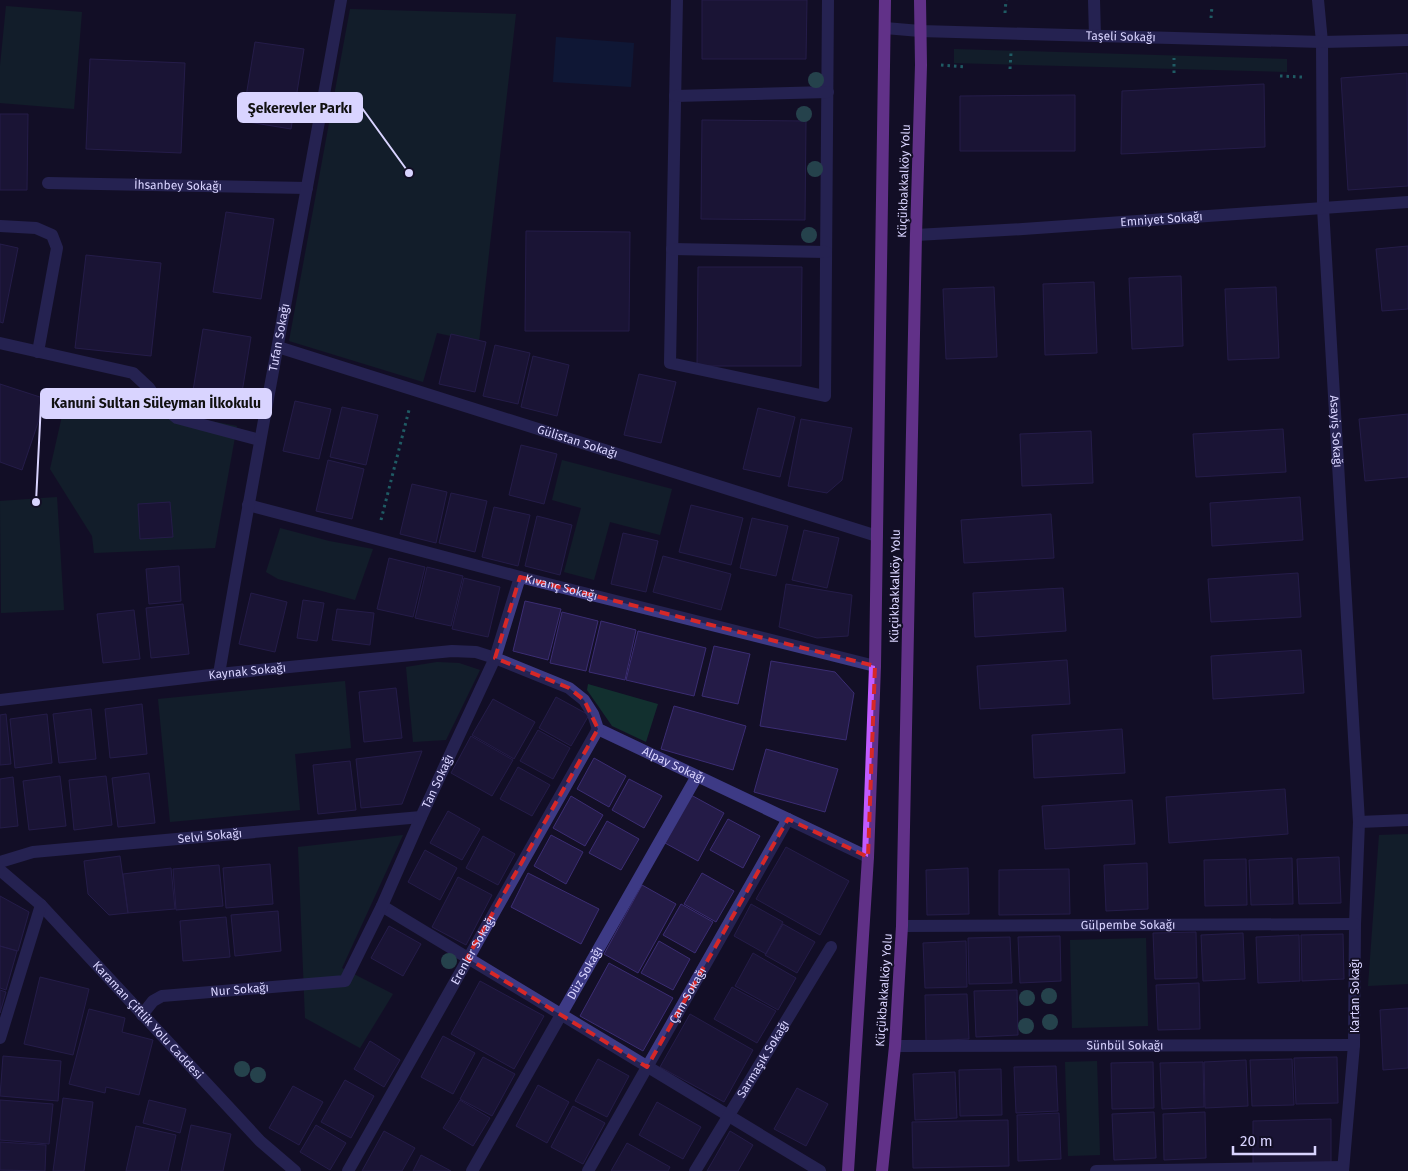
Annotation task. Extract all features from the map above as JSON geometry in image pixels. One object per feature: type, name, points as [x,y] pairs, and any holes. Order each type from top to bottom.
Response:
[{"type":"main road","name":"Küçükbakkalköy Yolu","points":[[848,1171],[868,857],[877,536],[885,0]]},
{"type":"main road","name":"Küçükbakkalköy Yolu","points":[[882,1171],[895,1046],[902,926],[921,65],[920,0]]},
{"type":"street","name":"Tufan Sokağı","points":[[218,674],[341,0]]},
{"type":"street","points":[[677,0],[670,362],[825,396],[828,0]]},
{"type":"street","points":[[1094,0],[1094,36]]},
{"type":"street","name":"Asayiş Sokağı","points":[[1318,0],[1322,42],[1322,208],[1359,822]]},
{"type":"street","name":"Taşeli Sokağı","points":[[885,28],[920,31],[1322,42],[1408,40]]},
{"type":"street","points":[[675,96],[828,92]]},
{"type":"street","name":"İhsanbey Sokağı","points":[[48,183],[307,188]]},
{"type":"street","name":"Emniyet Sokağı","points":[[916,235],[1023,230],[1408,202]]},
{"type":"street","points":[[0,226],[36,228],[52,235],[57,248],[38,352]]},
{"type":"street","points":[[672,249],[826,252]]},
{"type":"street","points":[[0,344],[132,373],[149,388],[160,404],[177,418],[260,440]]},
{"type":"street","name":"Gülistan Sokağı","points":[[278,347],[877,536]]},
{"type":"street","name":"Kıvanç Sokağı","points":[[248,505],[520,577],[874,666]]},
{"type":"street","name":"Tan Sokağı","points":[[345,981],[382,906],[495,658],[520,577]]},
{"type":"street","name":"Kaynak Sokağı","points":[[0,700],[218,674],[452,651],[476,652],[495,658]]},
{"type":"street","points":[[495,658],[569,688],[584,700],[593,714],[598,729]]},
{"type":"street","name":"Alpay Sokağı","points":[[598,729],[868,857]]},
{"type":"street","name":"Erenler Sokağı","points":[[348,1171],[598,729]]},
{"type":"street","name":"Düz Sokağı","points":[[472,1171],[697,776]]},
{"type":"street","name":"Selvi Sokağı","points":[[0,862],[33,852],[421,817]]},
{"type":"street","name":"Çam Sokağı","points":[[588,1171],[788,819]]},
{"type":"street","points":[[1359,822],[1408,820]]},
{"type":"street","name":"Kartan Sokağı","points":[[1343,1169],[1354,1045],[1355,924],[1359,822]]},
{"type":"street","name":"Karaman Çiftlik Yolu Caddesi","points":[[0,870],[41,905],[260,1141],[295,1171]]},
{"type":"street","points":[[0,1038],[41,905]]},
{"type":"street","points":[[382,906],[820,1171]]},
{"type":"street","name":"Gülpembe Sokağı","points":[[902,926],[1355,924]]},
{"type":"street","name":"Sarmaşık Sokağı","points":[[695,1171],[830,947]]},
{"type":"street","name":"Nur Sokağı","points":[[142,1015],[153,1001],[162,996],[345,981]]},
{"type":"street","name":"Sünbül Sokağı","points":[[895,1046],[1354,1045]]},
{"type":"street","points":[[1096,1171],[1343,1169]]},
{"type":"path","points":[[1010,69],[1012,45]]},
{"type":"path","points":[[1174,50],[1174,73]]},
{"type":"path","points":[[936,65],[965,67]]},
{"type":"path","points":[[1280,76],[1304,77]]},
{"type":"path","points":[[376,538],[414,390]]},
{"type":"highlighted area","points":[[520,577],[875,666],[868,857],[788,819],[647,1067],[467,958],[598,729],[584,700],[569,688],[495,658]]},
{"type":"green space","points":[[6,6],[82,12],[74,109],[0,103],[0,66]]},
{"type":"green space","points":[[350,9],[516,14],[479,342],[437,333],[423,382],[289,341]]},
{"type":"green space","points":[[954,49],[1287,59],[1287,72],[954,63]]},
{"type":"green space","points":[[67,394],[237,426],[215,548],[94,553],[92,536],[50,469]]},
{"type":"green space","points":[[562,460],[672,489],[660,535],[610,522],[594,580],[564,572],[581,508],[552,500]]},
{"type":"green space","points":[[57,497],[64,610],[1,613],[0,501]]},
{"type":"green space","points":[[280,528],[329,541],[373,549],[355,600],[278,579],[266,572]]},
{"type":"green space","points":[[437,662],[459,663],[480,670],[446,740],[413,742],[406,667]]},
{"type":"green space","points":[[345,681],[351,748],[295,754],[300,810],[170,822],[158,699]]},
{"type":"green space","points":[[588,684],[658,704],[646,742],[612,726],[587,690]]},
{"type":"green space","points":[[1408,834],[1408,984],[1368,986],[1379,835]]},
{"type":"green space","points":[[403,835],[342,968],[393,994],[360,1048],[305,1018],[298,847]]},
{"type":"green space","points":[[1146,938],[1148,1026],[1072,1028],[1070,940]]},
{"type":"green space","points":[[1097,1061],[1100,1155],[1068,1156],[1065,1062]]},
{"type":"water","points":[[556,37],[634,43],[631,87],[553,82]]},
{"type":"building","points":[[702,0],[807,0],[806,59],[702,59]]},
{"type":"building","points":[[255,42],[304,49],[291,129],[242,121]]},
{"type":"building","points":[[90,59],[185,63],[181,153],[86,149]]},
{"type":"building","points":[[1407,73],[1408,186],[1348,190],[1341,78]]},
{"type":"building","points":[[1264,84],[1265,147],[1121,154],[1122,91]]},
{"type":"building","points":[[1075,95],[1075,151],[960,151],[960,96]]},
{"type":"building","points":[[0,114],[28,114],[27,190],[0,190]]},
{"type":"building","points":[[702,120],[806,121],[805,220],[701,219]]},
{"type":"building","points":[[226,212],[274,219],[261,299],[213,292]]},
{"type":"building","points":[[526,231],[630,232],[629,331],[525,331]]},
{"type":"building","points":[[0,244],[18,248],[3,323],[0,322]]},
{"type":"building","points":[[1408,246],[1408,309],[1382,311],[1376,249]]},
{"type":"building","points":[[86,255],[161,263],[151,356],[75,348]]},
{"type":"building","points":[[698,267],[802,267],[801,366],[697,366]]},
{"type":"building","points":[[1181,276],[1183,346],[1132,349],[1129,278]]},
{"type":"building","points":[[1094,282],[1097,353],[1045,355],[1043,284]]},
{"type":"building","points":[[994,287],[997,357],[946,359],[943,289]]},
{"type":"building","points":[[1276,287],[1279,358],[1228,360],[1225,289]]},
{"type":"building","points":[[203,329],[251,337],[238,417],[190,409]]},
{"type":"building","points":[[451,334],[486,342],[475,392],[439,384]]},
{"type":"building","points":[[495,345],[530,353],[518,404],[483,396]]},
{"type":"building","points":[[533,356],[569,365],[557,416],[521,407]]},
{"type":"building","points":[[639,374],[676,382],[661,443],[624,435]]},
{"type":"building","points":[[0,384],[46,399],[22,470],[0,462]]},
{"type":"building","points":[[295,401],[331,409],[319,459],[283,451]]},
{"type":"building","points":[[342,407],[378,415],[366,465],[330,457]]},
{"type":"building","points":[[758,408],[795,417],[780,477],[743,469]]},
{"type":"building","points":[[1408,414],[1408,477],[1365,481],[1359,419]]},
{"type":"building","points":[[801,419],[852,428],[842,480],[827,493],[788,486]]},
{"type":"building","points":[[1283,429],[1286,472],[1196,477],[1193,434]]},
{"type":"building","points":[[1091,431],[1093,483],[1022,486],[1020,434]]},
{"type":"building","points":[[521,445],[557,454],[544,504],[509,495]]},
{"type":"building","points":[[328,460],[364,469],[352,519],[316,511]]},
{"type":"building","points":[[412,484],[447,492],[436,543],[400,534]]},
{"type":"building","points":[[451,493],[487,501],[475,552],[439,543]]},
{"type":"building","points":[[1300,497],[1303,540],[1212,546],[1210,503]]},
{"type":"building","points":[[170,502],[173,537],[140,539],[138,504]]},
{"type":"building","points":[[691,505],[743,518],[731,565],[679,552]]},
{"type":"building","points":[[494,507],[530,515],[518,566],[482,557]]},
{"type":"building","points":[[1051,514],[1054,558],[964,563],[961,520]]},
{"type":"building","points":[[537,516],[572,525],[560,575],[525,566]]},
{"type":"building","points":[[752,518],[788,526],[776,576],[740,568]]},
{"type":"building","points":[[804,530],[839,538],[827,588],[792,580]]},
{"type":"building","points":[[623,533],[658,541],[646,592],[611,584]]},
{"type":"building","points":[[663,556],[731,574],[721,610],[653,592]]},
{"type":"building","points":[[389,558],[425,567],[413,617],[377,609]]},
{"type":"building","points":[[179,566],[181,601],[149,604],[146,569]]},
{"type":"building","points":[[427,567],[463,576],[451,626],[415,618]]},
{"type":"building","points":[[1298,573],[1301,617],[1211,622],[1208,579]]},
{"type":"building","points":[[464,578],[500,587],[488,637],[452,629]]},
{"type":"building","points":[[786,584],[852,595],[848,636],[817,638],[779,627]]},
{"type":"building","points":[[1063,588],[1066,631],[975,637],[973,593]]},
{"type":"building","points":[[251,593],[287,602],[275,652],[239,644]]},
{"type":"building","points":[[303,600],[324,603],[317,641],[297,638]]},
{"type":"building","points":[[525,601],[561,609],[548,660],[513,651]]},
{"type":"building","points":[[183,604],[189,654],[151,658],[146,608]]},
{"type":"building","points":[[337,609],[374,613],[370,645],[332,640]]},
{"type":"building","points":[[134,610],[140,659],[103,663],[97,614]]},
{"type":"building","points":[[562,612],[598,621],[586,671],[550,663]]},
{"type":"building","points":[[601,621],[636,630],[625,680],[589,672]]},
{"type":"building","points":[[638,631],[706,648],[694,696],[626,680]]},
{"type":"building","points":[[714,646],[750,654],[738,704],[702,696]]},
{"type":"building","points":[[1301,650],[1304,693],[1213,699],[1211,656]]},
{"type":"building","points":[[1067,660],[1070,704],[980,709],[977,666]]},
{"type":"building","points":[[771,661],[835,672],[854,693],[846,740],[760,726]]},
{"type":"building","points":[[396,688],[402,738],[364,742],[359,692]]},
{"type":"building","points":[[556,697],[589,715],[571,746],[539,728]]},
{"type":"building","points":[[493,699],[535,722],[514,759],[472,735]]},
{"type":"building","points":[[142,704],[147,754],[110,758],[105,709]]},
{"type":"building","points":[[674,706],[746,726],[733,770],[661,749]]},
{"type":"building","points":[[91,709],[96,759],[59,763],[53,714]]},
{"type":"building","points":[[6,714],[11,764],[0,765],[0,715]]},
{"type":"building","points":[[47,714],[52,763],[15,768],[10,719]]},
{"type":"building","points":[[1122,729],[1125,773],[1034,778],[1032,735]]},
{"type":"building","points":[[538,730],[570,748],[553,779],[520,761]]},
{"type":"building","points":[[471,736],[513,760],[492,796],[451,773]]},
{"type":"building","points":[[766,749],[838,769],[825,812],[754,792]]},
{"type":"building","points":[[422,751],[402,804],[361,808],[356,759]]},
{"type":"building","points":[[594,758],[626,776],[609,807],[577,789]]},
{"type":"building","points":[[350,761],[356,810],[318,814],[313,765]]},
{"type":"building","points":[[518,767],[550,785],[532,816],[500,799]]},
{"type":"building","points":[[149,773],[155,823],[118,827],[112,778]]},
{"type":"building","points":[[60,776],[66,826],[29,830],[23,781]]},
{"type":"building","points":[[106,776],[112,825],[74,830],[69,780]]},
{"type":"building","points":[[13,777],[18,826],[0,828],[0,779]]},
{"type":"building","points":[[629,779],[662,796],[644,828],[612,810]]},
{"type":"building","points":[[1285,789],[1288,834],[1169,843],[1166,797]]},
{"type":"building","points":[[691,795],[724,813],[698,861],[665,843]]},
{"type":"building","points":[[571,796],[603,815],[585,846],[553,828]]},
{"type":"building","points":[[1132,800],[1135,844],[1045,849],[1042,806]]},
{"type":"building","points":[[448,811],[480,829],[462,860],[430,843]]},
{"type":"building","points":[[728,819],[760,836],[743,868],[710,850]]},
{"type":"building","points":[[607,821],[639,839],[621,870],[589,853]]},
{"type":"building","points":[[551,835],[583,852],[566,884],[534,866]]},
{"type":"building","points":[[483,836],[515,854],[498,885],[466,868]]},
{"type":"building","points":[[786,847],[849,881],[820,935],[756,899]]},
{"type":"building","points":[[425,850],[457,868],[440,900],[408,882]]},
{"type":"building","points":[[120,856],[128,913],[109,915],[88,894],[84,861]]},
{"type":"building","points":[[1339,857],[1341,903],[1299,904],[1297,859]]},
{"type":"building","points":[[1292,858],[1293,904],[1251,905],[1249,860]]},
{"type":"building","points":[[1246,859],[1247,905],[1205,906],[1204,860]]},
{"type":"building","points":[[1147,863],[1148,909],[1106,911],[1104,865]]},
{"type":"building","points":[[270,864],[273,904],[226,908],[223,868]]},
{"type":"building","points":[[219,865],[223,906],[176,910],[173,869]]},
{"type":"building","points":[[171,868],[175,909],[128,913],[123,874]]},
{"type":"building","points":[[968,868],[969,914],[927,915],[926,870]]},
{"type":"building","points":[[1069,869],[1070,914],[999,915],[999,870]]},
{"type":"building","points":[[528,873],[599,909],[581,944],[511,907]]},
{"type":"building","points":[[702,873],[734,891],[716,922],[684,904]]},
{"type":"building","points":[[458,877],[492,895],[466,945],[432,927]]},
{"type":"building","points":[[642,885],[676,904],[638,973],[604,954]]},
{"type":"building","points":[[0,896],[29,912],[18,951],[0,946]]},
{"type":"building","points":[[681,904],[713,922],[695,953],[663,935]]},
{"type":"building","points":[[751,904],[783,922],[766,954],[734,936]]},
{"type":"building","points":[[278,911],[281,951],[235,956],[231,915]]},
{"type":"building","points":[[226,917],[230,957],[183,961],[180,921]]},
{"type":"building","points":[[783,924],[815,942],[797,973],[765,955]]},
{"type":"building","points":[[389,926],[421,944],[403,976],[371,958]]},
{"type":"building","points":[[1196,932],[1197,978],[1155,979],[1153,933]]},
{"type":"building","points":[[1243,933],[1245,979],[1203,981],[1201,935]]},
{"type":"building","points":[[1343,934],[1344,979],[1302,981],[1301,935]]},
{"type":"building","points":[[1299,935],[1300,981],[1258,983],[1256,937]]},
{"type":"building","points":[[1060,936],[1061,981],[1020,983],[1018,937]]},
{"type":"building","points":[[1010,937],[1012,983],[969,984],[968,938]]},
{"type":"building","points":[[659,941],[690,959],[673,990],[641,973]]},
{"type":"building","points":[[966,941],[967,987],[925,988],[923,943]]},
{"type":"building","points":[[0,946],[17,951],[6,990],[0,988]]},
{"type":"building","points":[[753,953],[796,978],[778,1010],[735,986]]},
{"type":"building","points":[[609,963],[673,998],[643,1051],[580,1016]]},
{"type":"building","points":[[40,977],[89,989],[73,1055],[24,1044]]},
{"type":"building","points":[[480,981],[544,1016],[514,1069],[451,1034]]},
{"type":"building","points":[[1199,983],[1200,1029],[1158,1030],[1156,985]]},
{"type":"building","points":[[732,987],[776,1011],[757,1043],[714,1019]]},
{"type":"building","points":[[0,990],[6,992],[0,1013]]},
{"type":"building","points":[[1017,990],[1018,1035],[976,1037],[974,991]]},
{"type":"building","points":[[967,994],[969,1039],[926,1041],[925,995]]},
{"type":"building","points":[[1408,1008],[1408,1068],[1383,1070],[1380,1010]]},
{"type":"building","points":[[89,1009],[125,1018],[122,1032],[153,1040],[139,1095],[106,1087],[105,1093],[69,1084]]},
{"type":"building","points":[[690,1014],[753,1050],[724,1102],[660,1067]]},
{"type":"building","points":[[443,1036],[475,1053],[453,1094],[421,1077]]},
{"type":"building","points":[[370,1041],[400,1060],[384,1087],[354,1069]]},
{"type":"building","points":[[3,1056],[61,1061],[58,1101],[0,1096]]},
{"type":"building","points":[[483,1057],[515,1074],[492,1116],[460,1099]]},
{"type":"building","points":[[1337,1057],[1338,1103],[1296,1104],[1294,1058]]},
{"type":"building","points":[[598,1059],[629,1076],[607,1117],[575,1101]]},
{"type":"building","points":[[1292,1059],[1294,1105],[1252,1106],[1250,1060]]},
{"type":"building","points":[[1246,1060],[1248,1106],[1205,1108],[1204,1062]]},
{"type":"building","points":[[1153,1062],[1154,1108],[1112,1109],[1111,1063]]},
{"type":"building","points":[[1203,1062],[1204,1107],[1162,1109],[1160,1063]]},
{"type":"building","points":[[1056,1066],[1058,1111],[1016,1113],[1014,1067]]},
{"type":"building","points":[[1001,1069],[1002,1115],[960,1116],[959,1070]]},
{"type":"building","points":[[955,1072],[957,1118],[915,1120],[913,1074]]},
{"type":"building","points":[[345,1080],[374,1096],[351,1138],[321,1122]]},
{"type":"building","points":[[538,1085],[569,1102],[547,1143],[516,1126]]},
{"type":"building","points":[[293,1086],[323,1102],[299,1145],[269,1128]]},
{"type":"building","points":[[797,1088],[828,1104],[806,1146],[774,1129]]},
{"type":"building","points":[[63,1098],[93,1102],[84,1171],[53,1171]]},
{"type":"building","points":[[0,1100],[53,1104],[49,1144],[0,1140]]},
{"type":"building","points":[[149,1100],[186,1109],[180,1133],[143,1123]]},
{"type":"building","points":[[460,1100],[490,1118],[473,1146],[443,1128]]},
{"type":"building","points":[[657,1102],[701,1127],[683,1159],[639,1135]]},
{"type":"building","points":[[573,1106],[605,1123],[583,1164],[551,1147]]},
{"type":"building","points":[[1154,1112],[1156,1158],[1114,1160],[1112,1114]]},
{"type":"building","points":[[1205,1112],[1206,1158],[1164,1160],[1163,1114]]},
{"type":"building","points":[[1059,1113],[1061,1159],[1018,1161],[1017,1115]]},
{"type":"building","points":[[1331,1119],[1331,1164],[1253,1166],[1253,1121]]},
{"type":"building","points":[[1008,1120],[1009,1166],[913,1168],[912,1122]]},
{"type":"building","points":[[191,1125],[231,1134],[223,1171],[181,1171]]},
{"type":"building","points":[[316,1125],[346,1143],[330,1170],[300,1152]]},
{"type":"building","points":[[136,1126],[176,1135],[168,1171],[126,1171]]},
{"type":"building","points":[[384,1131],[415,1148],[402,1171],[362,1171]]},
{"type":"building","points":[[730,1131],[753,1145],[738,1171],[707,1171]]},
{"type":"building","points":[[0,1142],[46,1145],[45,1171],[0,1170]]},
{"type":"building","points":[[627,1143],[670,1167],[668,1171],[611,1171]]},
{"type":"building","points":[[421,1155],[451,1171],[413,1171]]},
{"type":"place","name":"Şekerevler Parkı","points":[[409,173]]},
{"type":"place","name":"Kanuni Sultan Süleyman İlkokulu","points":[[36,502]]}]
